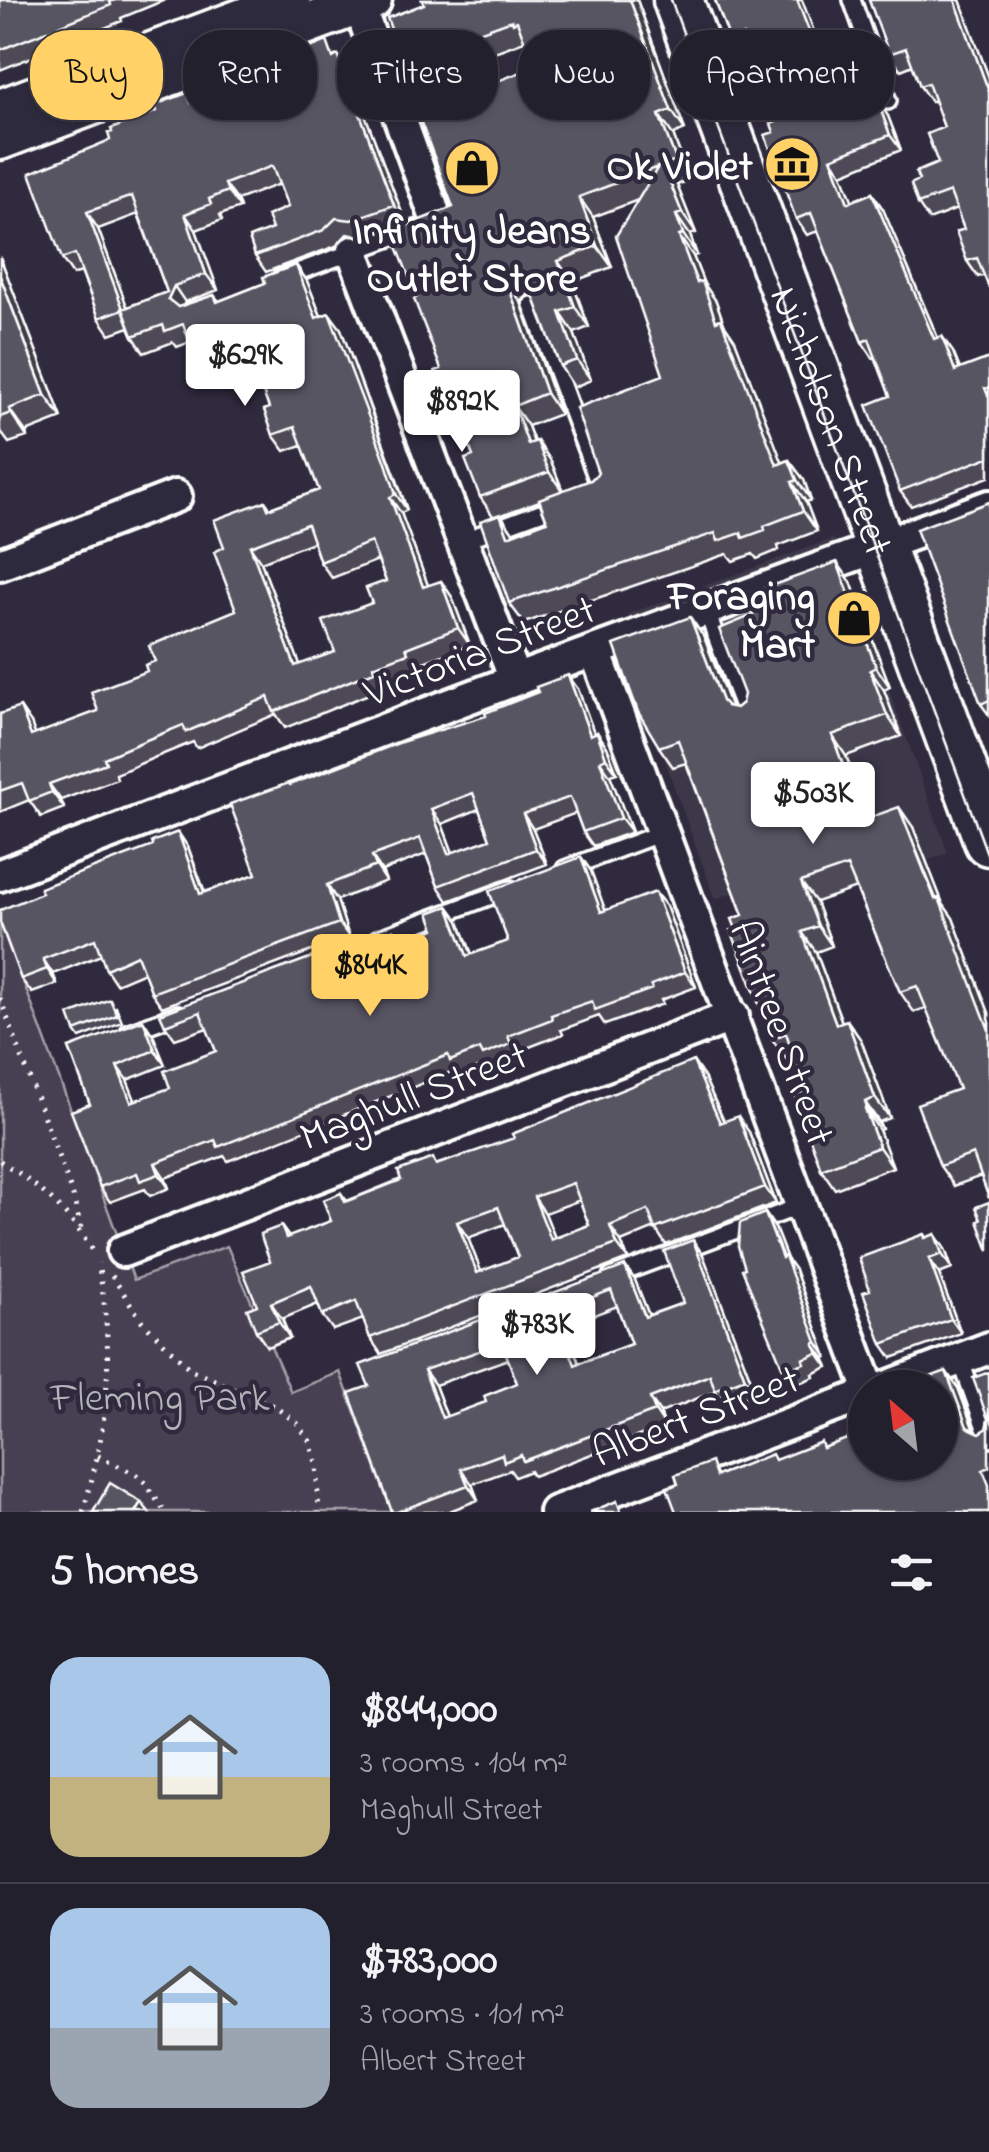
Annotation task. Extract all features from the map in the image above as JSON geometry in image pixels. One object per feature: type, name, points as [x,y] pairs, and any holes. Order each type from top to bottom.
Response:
[{"type":"main road","name":"Nicholson Street","points":[[678,0],[989,841]]},
{"type":"street","points":[[0,109],[291,0]]},
{"type":"street","points":[[0,140],[362,2],[437,221]]},
{"type":"street","points":[[353,252],[515,680]]},
{"type":"street","points":[[0,564],[176,496]]},
{"type":"street","name":"Victoria Street","points":[[0,875],[989,506]]},
{"type":"street","name":"Aintree Street","points":[[596,650],[863,1370]]},
{"type":"street","name":"Maghull Street","points":[[110,1256],[733,1016]]},
{"type":"street","points":[[931,1370],[989,1348]]},
{"type":"street","name":"Albert Street","points":[[555,1512],[848,1401]]},
{"type":"lane","points":[[852,0],[863,30]]},
{"type":"lane","points":[[260,286],[437,221]]},
{"type":"lane","points":[[462,541],[601,490],[532,306]]},
{"type":"lane","points":[[706,610],[747,716]]},
{"type":"lane","points":[[552,874],[664,832]]},
{"type":"lane","points":[[368,942],[534,880]]},
{"type":"lane","points":[[109,1040],[201,1005]]},
{"type":"lane","points":[[604,1280],[803,1204]]},
{"type":"lane","points":[[960,1359],[989,1439]]},
{"type":"path","points":[[0,998],[82,1233]]},
{"type":"path","points":[[0,1162],[51,1198],[82,1233],[110,1256],[118,1282],[142,1320],[192,1370],[274,1406],[296,1423],[310,1441],[316,1462],[319,1512]]},
{"type":"path","points":[[82,1512],[107,1408],[110,1256]]},
{"type":"path","points":[[98,1456],[141,1477],[165,1512]]},
{"type":"shaded area","points":[[834,538],[948,853],[840,894],[826,859],[715,899],[668,770],[628,614]]},
{"type":"green space","name":"Fleming Park","points":[[0,919],[134,1280],[227,1246],[291,1392],[340,1372],[392,1512],[0,1512]]},
{"type":"building","points":[[0,0],[115,0],[49,30],[30,30],[30,38],[0,50]]},
{"type":"building","points":[[422,0],[630,0],[641,30],[520,30],[517,21],[512,20],[484,30],[391,30],[387,18],[424,4]]},
{"type":"building","points":[[715,0],[797,0],[809,30],[726,30]]},
{"type":"building","points":[[869,0],[955,0],[989,92],[989,288],[977,258],[967,261],[956,232],[964,229],[950,192],[918,204],[911,184],[919,180],[916,172],[938,163],[927,134],[944,127],[928,83],[920,86],[906,48],[894,52],[894,30],[880,30]]},
{"type":"building","points":[[327,41],[333,58],[337,56],[337,120],[362,120],[394,205],[351,220],[336,218],[324,230],[255,256],[249,238],[272,229],[267,216],[288,207],[272,166],[225,184],[228,191],[209,199],[211,204],[185,214],[206,274],[174,286],[168,299],[178,307],[214,295],[217,302],[265,283],[263,277],[296,265],[316,318],[329,313],[385,460],[396,494],[390,497],[423,587],[441,581],[458,628],[406,648],[408,653],[373,666],[374,671],[274,712],[268,697],[186,732],[183,725],[104,758],[106,763],[49,784],[52,792],[29,801],[22,783],[0,791],[0,714],[20,707],[31,736],[98,711],[91,692],[147,671],[145,665],[155,661],[149,646],[236,610],[214,552],[224,547],[214,520],[265,501],[268,509],[319,490],[295,427],[273,435],[264,410],[269,408],[255,370],[246,366],[237,337],[194,353],[183,324],[165,331],[163,325],[133,336],[123,309],[99,318],[75,254],[62,259],[30,173],[110,140],[111,129],[134,120],[163,120],[163,102],[183,94],[183,120],[317,120],[317,45]],"holes":[[[132,196],[167,292],[123,309],[87,212]],[[307,524],[320,562],[371,542],[386,581],[366,588],[372,603],[323,621],[335,652],[295,666],[250,546]]]},
{"type":"building","points":[[650,54],[670,107],[659,115],[676,160],[663,165],[682,213],[676,215],[683,234],[679,236],[697,283],[702,281],[716,321],[721,319],[777,465],[789,460],[803,511],[743,538],[741,533],[718,541],[715,533],[509,603],[480,521],[500,514],[508,536],[547,521],[539,499],[591,480],[598,473],[576,408],[663,375],[616,236],[658,167],[579,197],[597,246],[558,261],[575,307],[560,312],[577,360],[560,366],[526,277],[515,274],[507,282],[546,393],[514,406],[528,444],[537,441],[549,472],[480,497],[465,459],[473,456],[435,371],[441,369],[396,244],[402,242],[397,229],[453,207],[420,120],[498,120],[498,81],[518,73],[518,120],[650,120]]},
{"type":"building","points":[[884,120],[890,135],[831,158],[848,203],[872,193],[934,339],[942,336],[955,371],[989,358],[989,387],[985,388],[989,398],[989,457],[900,491],[867,405],[890,396],[869,339],[862,342],[811,213],[796,219],[765,135],[774,132],[771,124]]},
{"type":"building","points":[[0,276],[45,395],[9,409],[11,413],[0,417]]},
{"type":"building","points":[[989,502],[989,700],[981,704],[916,529]]},
{"type":"building","points":[[837,562],[876,667],[870,670],[887,715],[832,735],[863,820],[899,807],[935,899],[939,898],[989,1030],[989,1198],[973,1154],[940,1166],[917,1104],[959,1089],[917,986],[900,992],[847,866],[801,882],[818,926],[802,932],[836,1024],[847,1020],[875,1098],[865,1102],[865,1109],[879,1147],[821,1169],[794,1095],[806,1090],[786,1033],[772,1039],[731,930],[736,929],[732,919],[743,915],[678,740],[659,747],[638,712],[614,645],[690,617],[722,701],[736,708],[744,694],[719,629],[753,615],[746,595]]},
{"type":"building","points":[[568,675],[590,735],[597,732],[606,758],[600,761],[621,818],[583,832],[570,797],[523,814],[536,849],[438,886],[420,838],[372,856],[376,866],[327,885],[339,923],[152,993],[137,955],[106,969],[95,939],[43,959],[47,969],[21,979],[0,922],[0,910],[42,893],[40,888],[153,846],[152,842],[178,832],[200,894],[256,874],[230,804],[401,742],[486,716],[485,713],[538,692],[536,687]],"holes":[[[473,793],[490,839],[448,854],[431,809]]]},
{"type":"building","points":[[581,857],[601,912],[655,892],[685,972],[595,1010],[592,1001],[551,1015],[552,1019],[508,1036],[511,1044],[483,1055],[480,1049],[450,1061],[448,1055],[218,1147],[215,1140],[155,1163],[159,1174],[140,1181],[137,1173],[100,1187],[71,1111],[90,1104],[69,1048],[143,1020],[155,1050],[117,1066],[131,1102],[170,1088],[164,1071],[216,1051],[200,1012],[165,1025],[160,1014],[393,930],[398,943],[435,929],[429,913],[448,906],[467,956],[508,941],[489,891]]},
{"type":"building","points":[[110,999],[117,1015],[75,1031],[69,1015]]},
{"type":"building","points":[[693,1061],[720,1123],[738,1116],[765,1187],[655,1229],[648,1210],[610,1226],[617,1244],[370,1338],[356,1301],[322,1315],[311,1286],[271,1303],[279,1322],[256,1331],[247,1309],[257,1305],[243,1271],[270,1261],[260,1234],[281,1226],[286,1238],[331,1221],[323,1200],[341,1193],[345,1202],[401,1180],[398,1171],[433,1158],[436,1165],[514,1138],[512,1134]],"holes":[[[573,1183],[589,1225],[551,1240],[534,1197]],[[498,1207],[518,1257],[477,1273],[457,1222]]]},
{"type":"building","points":[[989,1202],[989,1251],[976,1207]]},
{"type":"building","points":[[765,1213],[817,1342],[814,1344],[818,1353],[784,1371],[742,1269],[745,1268],[738,1246],[740,1223]]},
{"type":"building","points":[[924,1234],[925,1238],[935,1234],[942,1254],[929,1259],[951,1319],[882,1344],[863,1292],[870,1290],[859,1258]]},
{"type":"building","points":[[693,1240],[745,1378],[715,1390],[710,1375],[650,1398],[655,1411],[579,1440],[523,1461],[521,1455],[504,1462],[502,1454],[461,1469],[468,1485],[392,1512],[349,1393],[369,1386],[360,1365],[625,1266],[645,1317],[683,1303],[664,1251]],"holes":[[[611,1290],[631,1344],[575,1365],[556,1316],[561,1315],[559,1310]],[[502,1343],[517,1383],[484,1396],[486,1402],[442,1418],[424,1370]]]},
{"type":"building","points":[[989,1372],[989,1467],[983,1470],[989,1485],[989,1512],[676,1512],[667,1488],[678,1484],[675,1475],[711,1462],[716,1476],[772,1454],[775,1460],[821,1442],[823,1448],[848,1438],[848,1480],[958,1480],[958,1403],[967,1427],[980,1433],[986,1429],[988,1419],[973,1378]]},
{"type":"building","points":[[110,1483],[141,1502],[135,1512],[93,1512]]},
{"type":"building","points":[[617,1501],[621,1512],[590,1512]]},
{"type":"tram line","points":[[671,0],[989,859]]},
{"type":"place","name":"Ok Violet","points":[[792,164]]},
{"type":"place","name":"Infinity Jeans Outlet Store","points":[[472,168]]},
{"type":"place","name":"Foraging Mart","points":[[854,618]]}]
